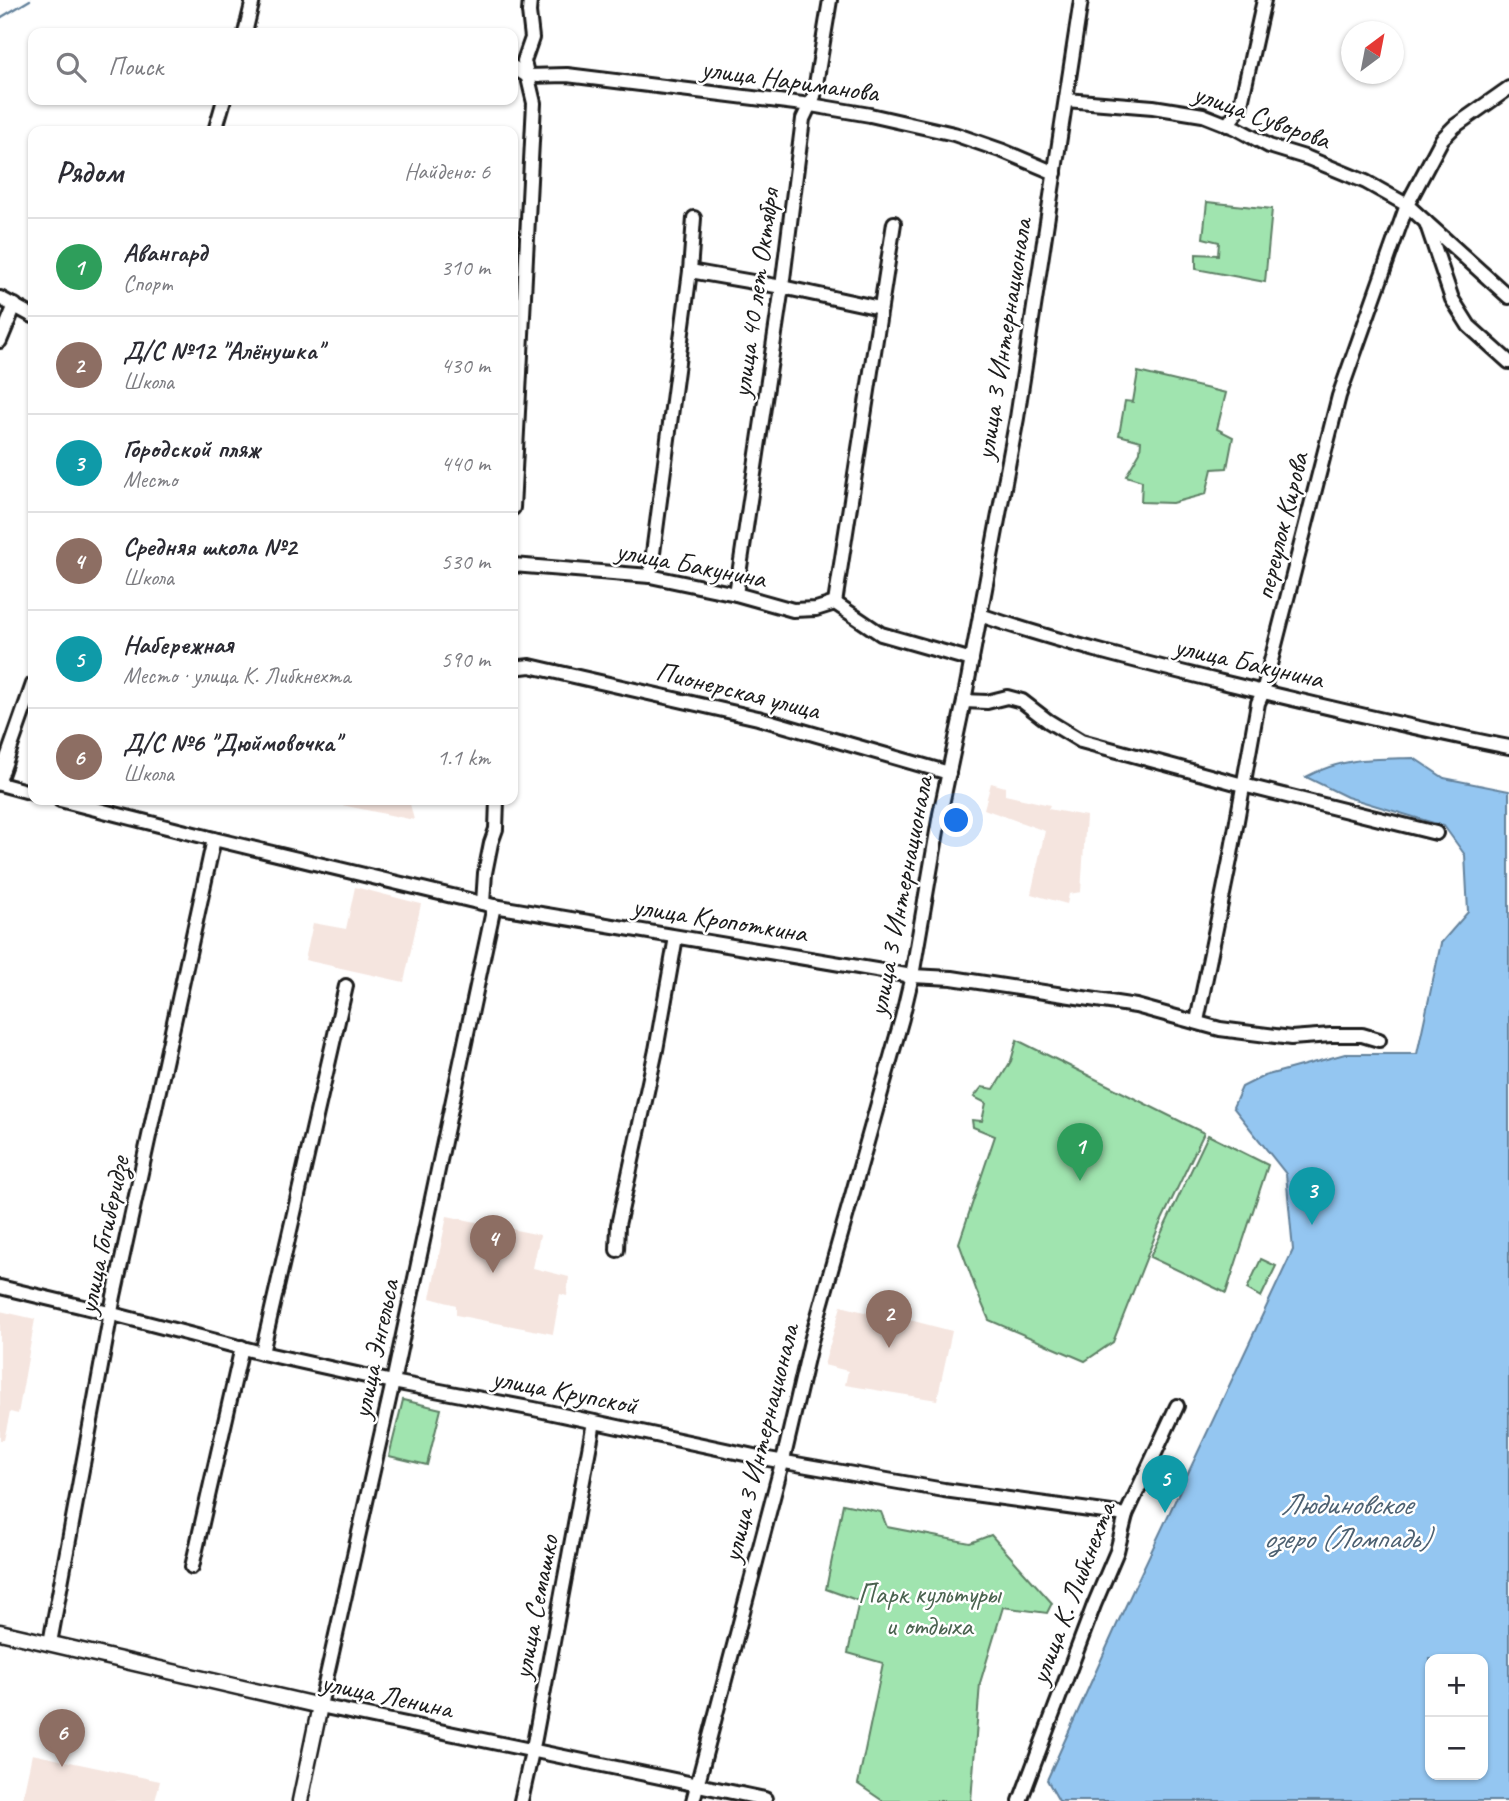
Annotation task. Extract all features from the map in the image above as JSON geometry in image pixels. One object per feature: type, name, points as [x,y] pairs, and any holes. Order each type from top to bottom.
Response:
[{"type":"main road","name":"улица Ленина","points":[[0,1632],[320,1706]]},
{"type":"main road","name":"улица Энгельса","points":[[300,1801],[320,1706]]},
{"type":"street","points":[[246,28],[253,0]]},
{"type":"street","points":[[518,412],[534,103],[524,61],[532,38],[530,0]]},
{"type":"street","name":"улица 40 лет Октября","points":[[736,594],[782,287],[803,119],[814,96],[830,0]]},
{"type":"street","name":"улица 3 Интернационала","points":[[692,1801],[819,1311],[912,976],[916,943],[1017,418],[1081,0]]},
{"type":"street","points":[[1227,125],[1240,108],[1264,0]]},
{"type":"street","points":[[518,70],[527,76]]},
{"type":"street","name":"улица Нариманова","points":[[527,76],[567,75],[811,105],[870,115],[954,134],[1055,173]]},
{"type":"street","name":"переулок Кирова","points":[[1197,1021],[1258,703],[1339,396],[1407,205],[1442,139],[1455,125],[1509,88]]},
{"type":"street","name":"улица Суворова","points":[[1066,100],[1179,110],[1203,115],[1236,128],[1269,146],[1308,158],[1366,182],[1407,205],[1509,297]]},
{"type":"street","points":[[216,126],[223,105]]},
{"type":"street","points":[[650,576],[690,271],[694,218]]},
{"type":"street","points":[[1426,221],[1452,299],[1469,326],[1509,362]]},
{"type":"street","points":[[894,223],[835,603],[880,634],[972,660]]},
{"type":"street","points":[[690,271],[880,307]]},
{"type":"street","points":[[0,298],[28,313]]},
{"type":"street","points":[[0,341],[15,305]]},
{"type":"street","name":"улица Бакунина","points":[[518,565],[650,576],[736,594],[793,610],[816,609],[835,603]]},
{"type":"street","name":"улица Бакунина","points":[[980,615],[1076,646],[1263,692],[1509,747]]},
{"type":"street","name":"Пионерская улица","points":[[518,667],[530,666],[758,718],[949,773]]},
{"type":"street","points":[[964,701],[987,702],[1007,697],[1023,701],[1048,721],[1081,741],[1436,833]]},
{"type":"street","points":[[0,779],[28,698]]},
{"type":"street","points":[[0,784],[28,792]]},
{"type":"street","name":"улица Кропоткина","points":[[80,805],[489,905],[912,976],[952,978],[1129,1005],[1220,1028],[1291,1038],[1362,1035],[1379,1040]]},
{"type":"street","name":"улица Энгельса","points":[[320,1706],[393,1382],[489,905],[487,863],[496,829],[497,805]]},
{"type":"street","name":"улица Гогиберидзе","points":[[50,1643],[111,1313],[214,839]]},
{"type":"street","points":[[617,1251],[618,1225],[656,1051],[676,936]]},
{"type":"street","points":[[262,1353],[346,986]]},
{"type":"street","name":"улица Крупской","points":[[0,1287],[262,1353],[782,1462],[944,1490],[1126,1515]]},
{"type":"street","points":[[192,1567],[242,1347]]},
{"type":"street","name":"улица К. Либкнехта","points":[[1020,1801],[1117,1551],[1126,1515],[1177,1406]]},
{"type":"street","name":"улица Семашко","points":[[521,1801],[594,1422]]},
{"type":"street","name":"улица Ленина","points":[[320,1706],[765,1799]]},
{"type":"shaded area","points":[[991,783],[1005,787],[1005,795],[1050,805],[1048,809],[1086,816],[1081,892],[1069,894],[1067,904],[1031,894],[1045,831],[984,809]]},
{"type":"shaded area","points":[[342,805],[410,805],[414,820]]},
{"type":"shaded area","points":[[355,887],[421,904],[404,982],[305,960],[313,923],[346,929]]},
{"type":"shaded area","points":[[447,1216],[540,1235],[533,1268],[569,1277],[567,1296],[560,1294],[553,1334],[456,1315],[456,1305],[430,1298]]},
{"type":"shaded area","points":[[841,1306],[872,1314],[875,1311],[952,1331],[937,1400],[845,1385],[848,1371],[824,1365]]},
{"type":"shaded area","points":[[0,1311],[35,1319],[18,1414],[10,1412],[4,1440],[0,1440]]},
{"type":"shaded area","points":[[32,1754],[160,1781],[155,1801],[22,1801]]},
{"type":"green space","points":[[1207,202],[1272,209],[1265,282],[1196,269],[1196,254],[1218,255],[1219,242],[1203,238]]},
{"type":"green space","points":[[1138,372],[1226,393],[1217,429],[1233,437],[1227,468],[1212,469],[1206,494],[1172,503],[1141,502],[1142,481],[1126,476],[1140,452],[1141,441],[1119,435],[1125,401],[1133,402]]},
{"type":"green space","points":[[1017,1040],[1204,1133],[1159,1226],[1113,1342],[1085,1361],[989,1320],[959,1243],[995,1136],[973,1127],[972,1120],[982,1121],[986,1103],[974,1097],[982,1087],[994,1089],[1011,1061]]},
{"type":"green space","points":[[1208,1135],[1268,1165],[1226,1293],[1150,1257]]},
{"type":"green space","points":[[1261,1259],[1276,1266],[1261,1297],[1247,1289]]},
{"type":"green space","points":[[403,1400],[441,1409],[427,1465],[389,1456]]},
{"type":"green space","name":"Парк культуры и отдыха","points":[[843,1504],[881,1512],[887,1527],[970,1543],[991,1535],[1052,1603],[1047,1613],[1003,1607],[980,1683],[971,1801],[883,1801],[858,1784],[883,1663],[848,1653],[859,1601],[826,1589]]},
{"type":"water","name":"Людиновское озеро (Ломпадь)","points":[[1414,758],[1444,778],[1509,791],[1509,1801],[1059,1801],[1047,1780],[1293,1250],[1286,1174],[1233,1107],[1242,1087],[1264,1076],[1345,1054],[1417,1054],[1441,943],[1468,912],[1465,855],[1444,826],[1347,797],[1306,777],[1346,762]]},
{"type":"waterway","points":[[0,18],[30,0]]},
{"type":"place","name":"Авангард","points":[[1080,1181]]},
{"type":"place","name":"Городской пляж","points":[[1312,1225]]},
{"type":"place","name":"Средняя школа №2","points":[[493,1273]]},
{"type":"place","name":"Д/С №12 \"Алёнушка\"","points":[[889,1348]]},
{"type":"place","name":"Набережная","points":[[1165,1513]]},
{"type":"place","name":"Д/С №6 \"Дюймовочка\"","points":[[62,1767]]}]
